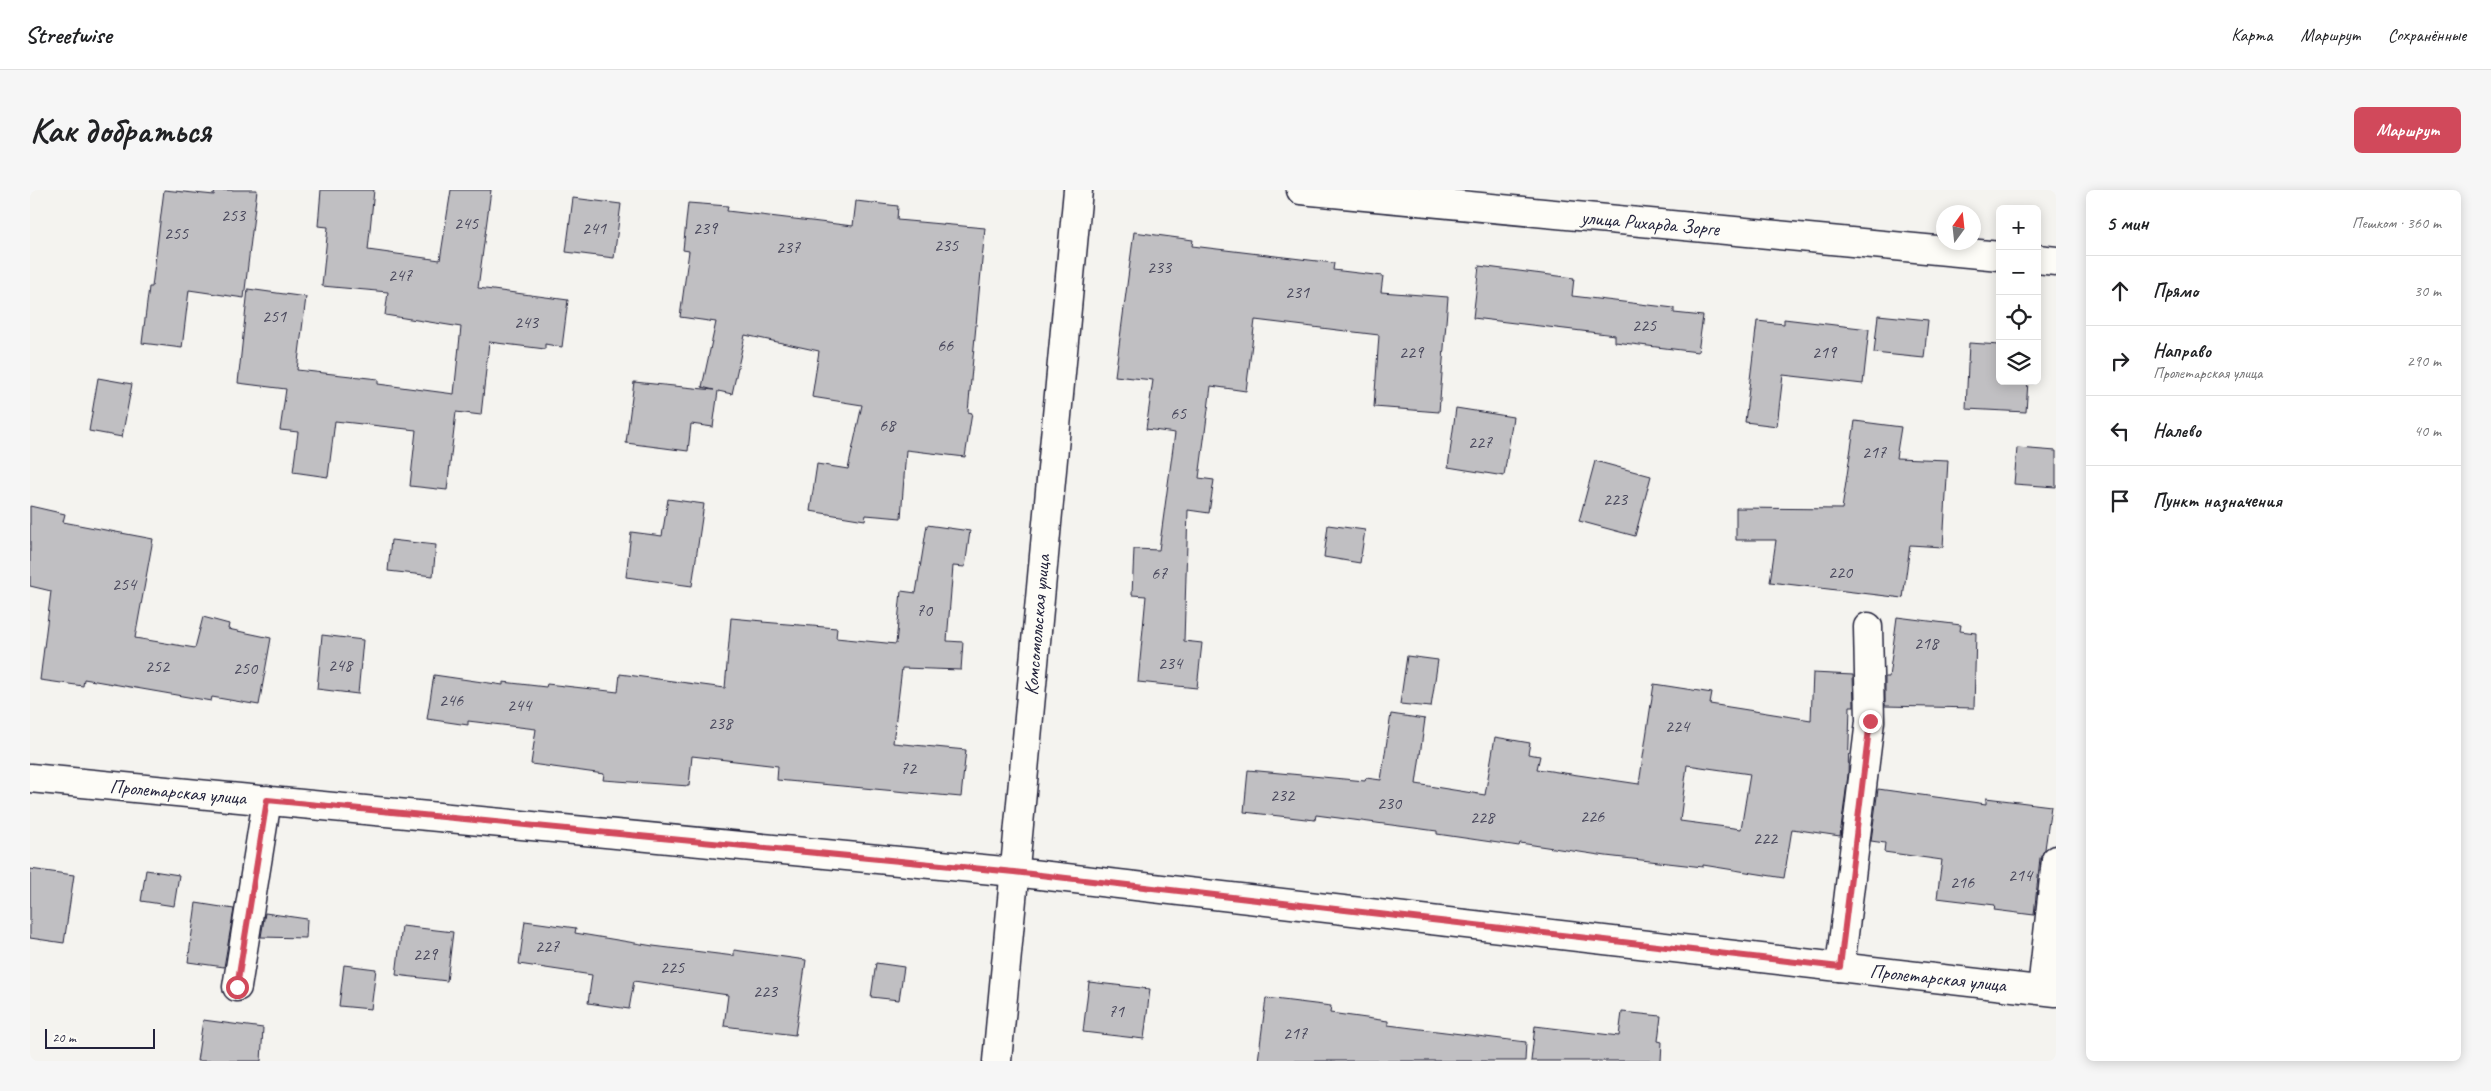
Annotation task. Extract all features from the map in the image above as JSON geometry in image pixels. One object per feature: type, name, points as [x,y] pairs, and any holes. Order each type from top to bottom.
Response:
[{"type":"street","name":"Комсомольская улица","points":[[997,1061],[1078,190]]},
{"type":"street","name":"улица Рихарда Зорге","points":[[1300,190],[1996,256]]},
{"type":"street","points":[[2041,259],[2056,261]]},
{"type":"street","points":[[1840,967],[1870,721],[1868,627]]},
{"type":"street","name":"Пролетарская улица","points":[[30,778],[1014,872],[2049,991]]},
{"type":"street","points":[[237,987],[267,800]]},
{"type":"street","points":[[2049,991],[2056,860]]},
{"type":"building","points":[[164,190],[214,195],[215,190],[257,190],[244,298],[189,290],[182,348],[142,343],[149,287],[152,287]]},
{"type":"building","points":[[321,190],[374,190],[368,250],[440,260],[451,190],[491,190],[478,288],[568,300],[562,347],[545,344],[545,349],[489,342],[481,415],[456,412],[447,490],[410,486],[416,430],[335,421],[328,477],[293,472],[298,432],[280,430],[286,389],[238,383],[248,289],[306,297],[297,370],[378,379],[378,384],[454,394],[461,327],[385,315],[388,292],[322,286],[328,227],[318,226]]},
{"type":"building","points":[[573,198],[621,204],[614,258],[566,252]]},
{"type":"building","points":[[856,201],[898,206],[897,220],[985,228],[968,412],[972,413],[965,457],[906,450],[901,518],[866,515],[865,520],[810,511],[817,464],[848,469],[862,405],[812,397],[819,351],[745,335],[732,394],[718,391],[713,427],[691,424],[688,451],[626,443],[634,382],[714,390],[702,387],[716,322],[680,317],[689,251],[683,250],[688,203],[728,206],[727,211],[853,226]]},
{"type":"building","points":[[1134,232],[1193,240],[1192,246],[1334,263],[1333,270],[1383,276],[1381,292],[1448,297],[1439,412],[1374,407],[1379,335],[1255,320],[1246,391],[1211,386],[1199,478],[1214,480],[1209,513],[1188,510],[1184,641],[1202,643],[1197,688],[1138,682],[1146,596],[1132,595],[1134,549],[1159,550],[1175,433],[1146,429],[1153,380],[1115,376]]},
{"type":"building","points":[[1479,266],[1574,278],[1572,296],[1674,308],[1674,313],[1703,316],[1698,352],[1615,342],[1615,335],[1473,318]]},
{"type":"building","points":[[1878,315],[1928,320],[1924,358],[1874,353]]},
{"type":"building","points":[[1784,319],[1869,329],[1863,384],[1783,375],[1777,426],[1745,422],[1757,321],[1784,324]]},
{"type":"building","points":[[1969,343],[1996,345],[1996,385],[2028,385],[2026,412],[1966,409]]},
{"type":"building","points":[[98,378],[132,384],[122,437],[89,431]]},
{"type":"building","points":[[1456,408],[1513,417],[1504,476],[1448,467]]},
{"type":"building","points":[[1855,421],[1901,427],[1896,458],[1948,460],[1943,547],[1910,545],[1903,598],[1770,582],[1776,540],[1736,540],[1736,508],[1842,509]]},
{"type":"building","points":[[2017,448],[2056,451],[2056,487],[2014,484]]},
{"type":"building","points":[[1595,461],[1651,476],[1635,536],[1579,521]]},
{"type":"building","points":[[668,499],[704,504],[692,586],[626,577],[631,532],[662,536]]},
{"type":"building","points":[[30,506],[65,514],[63,522],[153,539],[135,638],[195,648],[203,617],[229,624],[228,629],[271,638],[259,705],[212,697],[211,701],[84,679],[83,686],[40,680],[51,591],[30,586]]},
{"type":"building","points":[[927,525],[970,531],[965,567],[953,566],[947,641],[963,642],[961,670],[902,668],[893,743],[966,750],[961,797],[777,780],[778,766],[692,756],[689,786],[603,780],[604,774],[531,764],[536,729],[468,721],[468,725],[427,719],[434,675],[503,685],[503,682],[546,687],[547,684],[618,692],[620,674],[725,688],[731,618],[837,628],[836,638],[896,644],[901,591],[916,593]]},
{"type":"building","points":[[1328,525],[1365,530],[1360,563],[1324,557]]},
{"type":"building","points":[[391,540],[436,545],[433,576],[388,571]]},
{"type":"building","points":[[1897,617],[1961,625],[1960,631],[1976,633],[1974,708],[1885,706],[1885,677],[1889,677]]},
{"type":"building","points":[[322,635],[363,640],[358,694],[317,689]]},
{"type":"building","points":[[1407,656],[1438,660],[1431,707],[1400,704]]},
{"type":"building","points":[[1813,673],[1853,675],[1854,706],[1850,706],[1848,775],[1840,836],[1792,829],[1784,878],[1703,865],[1703,867],[1606,856],[1520,843],[1519,846],[1437,834],[1437,831],[1316,815],[1315,820],[1244,812],[1248,770],[1365,781],[1366,778],[1381,780],[1391,714],[1425,719],[1416,784],[1485,795],[1495,737],[1530,743],[1528,754],[1540,756],[1537,769],[1639,784],[1654,684],[1712,693],[1710,704],[1811,720]],"holes":[[[1687,765],[1750,774],[1741,829],[1680,821]]]},
{"type":"building","points":[[1878,789],[1986,804],[1986,798],[2051,806],[2045,849],[2040,858],[2034,915],[1994,910],[1995,905],[1937,898],[1942,860],[1884,852],[1885,843],[1871,841]]},
{"type":"building","points":[[30,869],[74,875],[64,943],[30,938]]},
{"type":"building","points":[[146,870],[179,875],[174,906],[141,901]]},
{"type":"building","points":[[196,903],[234,909],[224,967],[188,962]]},
{"type":"building","points":[[265,913],[307,919],[306,938],[261,937]]},
{"type":"building","points":[[525,921],[576,928],[575,933],[653,946],[734,956],[734,950],[806,960],[795,1035],[724,1026],[728,995],[634,981],[629,1009],[588,1003],[592,975],[519,964]]},
{"type":"building","points":[[402,926],[453,932],[447,981],[396,975]]},
{"type":"building","points":[[876,963],[904,967],[899,1000],[871,997]]},
{"type":"building","points":[[344,965],[376,969],[371,1009],[339,1006]]},
{"type":"building","points":[[1089,982],[1150,989],[1144,1039],[1083,1032]]},
{"type":"building","points":[[1266,998],[1331,1006],[1330,1013],[1388,1021],[1388,1025],[1526,1042],[1525,1061],[1258,1061]]},
{"type":"building","points":[[1622,1012],[1661,1016],[1658,1041],[1662,1042],[1661,1061],[1531,1061],[1535,1026],[1619,1036]]},
{"type":"building","points":[[203,1020],[263,1028],[261,1061],[197,1061]]},
{"type":"route","points":[[237,987],[267,800],[1014,872],[1840,967],[1870,721]]}]
